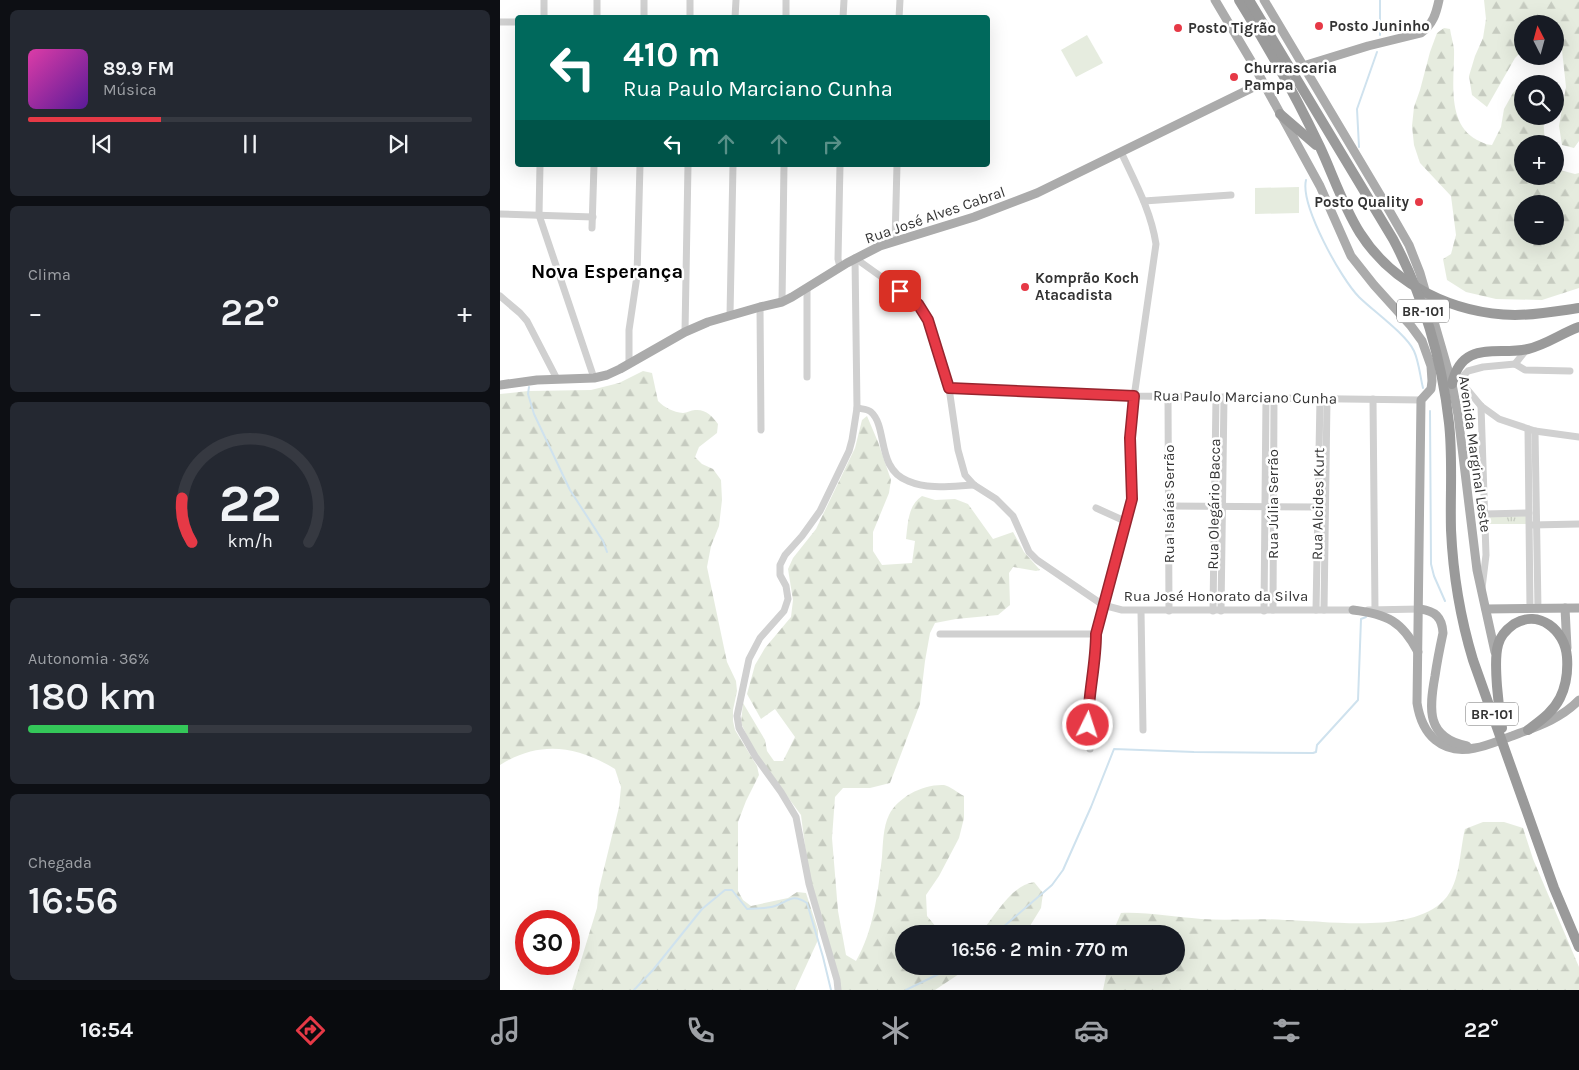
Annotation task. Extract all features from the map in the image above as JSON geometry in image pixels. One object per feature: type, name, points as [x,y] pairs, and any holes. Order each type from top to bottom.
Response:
[{"type":"highway","name":"BR-101","points":[[1240,0],[1280,69],[1320,148],[1349,213],[1361,235],[1376,254],[1405,280],[1422,290],[1444,301],[1472,310],[1500,314],[1529,314],[1579,308]]},
{"type":"highway","name":"BR-101","points":[[1249,0],[1393,239],[1406,263],[1416,290],[1440,372],[1449,425],[1451,530],[1460,609],[1473,660],[1511,768],[1554,888],[1579,947]]},
{"type":"highway","points":[[1280,114],[1320,148]]},
{"type":"highway","points":[[1452,384],[1459,367],[1464,360],[1472,355],[1482,351],[1527,349],[1579,327]]},
{"type":"highway","points":[[1511,768],[1500,714],[1496,656],[1498,643],[1512,626],[1520,621],[1538,619],[1552,626],[1563,642],[1567,655],[1565,684],[1553,710],[1526,731]]},
{"type":"main road","points":[[1215,0],[1320,186],[1351,256],[1362,271],[1412,326],[1422,341],[1429,358],[1432,381],[1431,389],[1421,400],[1420,610],[1417,703],[1421,720],[1426,730],[1442,745],[1454,749],[1479,747],[1526,731],[1562,715],[1579,700]]},
{"type":"main road","name":"Avenida Marginal Leste","points":[[1264,0],[1409,245],[1424,287],[1452,384],[1458,414],[1474,549],[1481,591],[1496,656]]},
{"type":"main road","points":[[1303,66],[1368,46],[1421,33],[1436,15],[1439,0]]},
{"type":"main road","name":"Rua José Alves Cabral","points":[[500,385],[528,381],[594,378],[607,375],[685,332],[730,315],[782,302],[855,258],[880,246],[974,217],[1037,193],[1262,83]]},
{"type":"main road","points":[[1520,621],[1552,608]]},
{"type":"main road","points":[[1565,608],[1567,655]]},
{"type":"main road","points":[[1486,609],[1579,608]]},
{"type":"main road","points":[[1353,610],[1375,612],[1402,626],[1419,654]]},
{"type":"main road","points":[[1420,610],[1437,615],[1442,626],[1430,701],[1436,727],[1448,739],[1460,745],[1479,747]]},
{"type":"street","points":[[544,0],[544,15]]},
{"type":"street","points":[[597,0],[597,15]]},
{"type":"street","points":[[644,0],[644,15]]},
{"type":"street","points":[[690,0],[690,15]]},
{"type":"street","points":[[735,15],[736,0]]},
{"type":"street","points":[[786,0],[786,15]]},
{"type":"street","points":[[843,15],[844,0]]},
{"type":"street","points":[[899,15],[900,0]]},
{"type":"street","points":[[500,22],[515,22]]},
{"type":"street","points":[[1090,749],[1088,709],[1096,656],[1096,634],[1132,499],[1130,438],[1134,396],[1156,244],[1144,200],[1121,152]]},
{"type":"street","points":[[540,167],[540,216],[594,378]]},
{"type":"street","points":[[592,228],[594,167]]},
{"type":"street","points":[[629,364],[629,330],[637,276],[640,167]]},
{"type":"street","points":[[685,332],[688,167]]},
{"type":"street","points":[[730,315],[733,167]]},
{"type":"street","points":[[782,302],[784,167]]},
{"type":"street","points":[[840,167],[838,259],[840,268]]},
{"type":"street","points":[[895,241],[896,167]]},
{"type":"street","points":[[1144,200],[1231,195]]},
{"type":"street","points":[[500,214],[593,217]]},
{"type":"street","points":[[838,990],[837,980],[809,884],[796,817],[782,792],[755,756],[739,728],[737,716],[749,659],[760,638],[784,611],[788,599],[786,586],[780,575],[780,565],[785,555],[820,511],[849,451],[852,440],[857,408],[855,258]]},
{"type":"street","name":"Rua José Honorato da Silva","points":[[855,258],[911,298],[928,320],[949,388],[962,468],[968,480],[991,494],[1013,516],[1029,552],[1036,560],[1103,605],[1122,610],[1140,612],[1353,610]]},
{"type":"street","points":[[807,288],[807,377]]},
{"type":"street","points":[[500,296],[527,321],[557,379]]},
{"type":"street","points":[[760,307],[761,430]]},
{"type":"street","points":[[1515,364],[1527,349]]},
{"type":"street","points":[[1570,371],[1525,370],[1515,364],[1472,368],[1464,375],[1466,388],[1480,406],[1499,419],[1531,430],[1579,437]]},
{"type":"street","name":"Rua Paulo Marciano Cunha","points":[[949,388],[1134,396],[1421,400]]},
{"type":"street","name":"Rua Isaías Serrão","points":[[1168,396],[1169,611]]},
{"type":"street","name":"Rua Olegário Bacca","points":[[1216,397],[1217,611]]},
{"type":"street","name":"Rua Olegário Bacca","points":[[1218,506],[1224,397]]},
{"type":"street","name":"Rua Júlia Serrão","points":[[1264,610],[1265,507],[1270,398]]},
{"type":"street","name":"Rua Júlia Serrão","points":[[1270,398],[1273,507],[1272,610]]},
{"type":"street","name":"Rua Alcides Kurt","points":[[1316,610],[1324,399]]},
{"type":"street","points":[[1373,399],[1375,612],[1385,610],[1420,610]]},
{"type":"street","points":[[1480,406],[1486,555],[1481,591]]},
{"type":"street","points":[[857,408],[870,410],[877,419],[884,451],[893,470],[906,481],[928,487],[974,485]]},
{"type":"street","points":[[1531,430],[1529,513],[1533,525]]},
{"type":"street","points":[[1531,430],[1534,609]]},
{"type":"street","points":[[1169,506],[1273,507],[1321,504]]},
{"type":"street","name":"Rua Alcides Kurt","points":[[1321,504],[1324,610]]},
{"type":"street","points":[[1096,508],[1127,522]]},
{"type":"street","points":[[1485,514],[1529,513]]},
{"type":"street","points":[[1533,525],[1579,524]]},
{"type":"street","points":[[1265,554],[1273,554]]},
{"type":"street","points":[[1140,612],[1143,730]]},
{"type":"street","points":[[940,634],[1096,634]]},
{"type":"green space","points":[[1484,0],[1579,0],[1579,141],[1574,148],[1564,146],[1564,135],[1560,135],[1559,126],[1564,125],[1566,87],[1564,65],[1564,15],[1514,15],[1514,60],[1487,107],[1472,95],[1469,76],[1483,38],[1486,19]]},
{"type":"green space","points":[[1444,28],[1450,29],[1454,49],[1453,86],[1456,111],[1460,123],[1477,140],[1492,145],[1501,127],[1504,109],[1514,92],[1514,125],[1544,125],[1544,135],[1514,135],[1514,185],[1564,185],[1564,171],[1579,173],[1579,288],[1542,300],[1496,299],[1466,292],[1447,280],[1443,259],[1451,254],[1456,235],[1451,196],[1420,163],[1414,145],[1412,126],[1414,107],[1437,33]]},
{"type":"green space","points":[[1087,35],[1103,63],[1076,77],[1061,50]]},
{"type":"green space","points":[[1299,187],[1299,213],[1255,214],[1255,188]]},
{"type":"green space","points":[[643,371],[652,373],[658,401],[663,406],[683,413],[694,410],[706,412],[718,424],[717,433],[699,447],[695,457],[702,464],[713,469],[721,480],[722,500],[719,526],[711,546],[707,567],[727,662],[736,681],[737,691],[733,710],[735,730],[757,766],[759,775],[738,822],[738,891],[743,900],[751,906],[788,898],[797,892],[806,893],[818,930],[818,940],[795,990],[572,990],[577,975],[580,975],[580,964],[597,908],[599,889],[619,807],[621,787],[615,769],[587,755],[572,751],[544,749],[515,757],[500,765],[500,394],[528,391],[591,390],[619,383]]},
{"type":"green space","points":[[867,416],[891,480],[889,493],[873,532],[873,551],[882,565],[912,563],[915,541],[906,539],[908,521],[911,509],[922,496],[935,500],[955,499],[968,504],[993,539],[1013,532],[1024,552],[1040,570],[1013,567],[1009,573],[1010,605],[998,615],[935,623],[930,633],[920,704],[890,783],[870,788],[843,788],[835,797],[832,838],[838,911],[846,955],[856,961],[867,936],[874,910],[879,883],[884,830],[889,815],[905,797],[920,789],[944,785],[964,796],[964,818],[959,838],[939,876],[926,895],[927,916],[934,925],[895,925],[895,975],[958,975],[935,990],[839,990],[810,885],[801,815],[755,753],[741,723],[743,703],[765,740],[767,751],[774,761],[783,761],[795,737],[775,709],[761,719],[747,694],[755,665],[765,648],[791,617],[793,600],[788,569],[793,558],[816,529],[855,448],[862,420]]},
{"type":"green space","points":[[1526,516],[1527,524],[1488,524],[1488,517]]},
{"type":"green space","points":[[1483,822],[1504,822],[1523,828],[1533,859],[1579,967],[1579,990],[1103,990],[1106,975],[1185,975],[1185,925],[1116,925],[1121,913],[1211,920],[1274,919],[1344,923],[1387,922],[1407,919],[1425,913],[1440,904],[1447,897],[1456,879],[1465,829]]},
{"type":"green space","points":[[1034,882],[1043,893],[1041,908],[1031,925],[986,925],[1004,902],[1025,885]]},
{"type":"waterway","points":[[1380,0],[1380,35]]},
{"type":"waterway","points":[[1359,147],[1357,109],[1377,52]]},
{"type":"waterway","points":[[1306,180],[1309,206],[1315,223],[1333,259],[1342,275],[1359,297],[1410,344],[1417,360],[1423,388]]},
{"type":"waterway","points":[[529,387],[528,394],[534,414],[570,490],[603,541],[607,552]]},
{"type":"waterway","points":[[1430,411],[1431,564],[1445,601]]},
{"type":"waterway","points":[[1005,925],[1052,885],[1063,870],[1114,749],[1194,752],[1316,752],[1317,745],[1358,700],[1361,619],[1366,617]]},
{"type":"waterway","points":[[634,990],[653,970],[702,909],[725,890],[732,890],[747,909],[772,907],[794,898],[807,903],[831,990]]},
{"type":"waterway","points":[[906,990],[937,975]]},
{"type":"place","name":"Posto Juninho","points":[[1319,26]]},
{"type":"place","name":"Posto Tigrão","points":[[1178,28]]},
{"type":"place","name":"Churrascaria Pampa","points":[[1234,77]]},
{"type":"place","name":"Posto Quality","points":[[1419,202]]},
{"type":"place","name":"Komprão Koch Atacadista","points":[[1025,287]]},
{"type":"district","name":"Nova Esperança","points":[[607,271]]},
{"type":"route","points":[[900,291],[918,304],[928,320],[949,388],[1134,396],[1130,438],[1132,499],[1096,634],[1096,656],[1088,709],[1088,725]]}]
